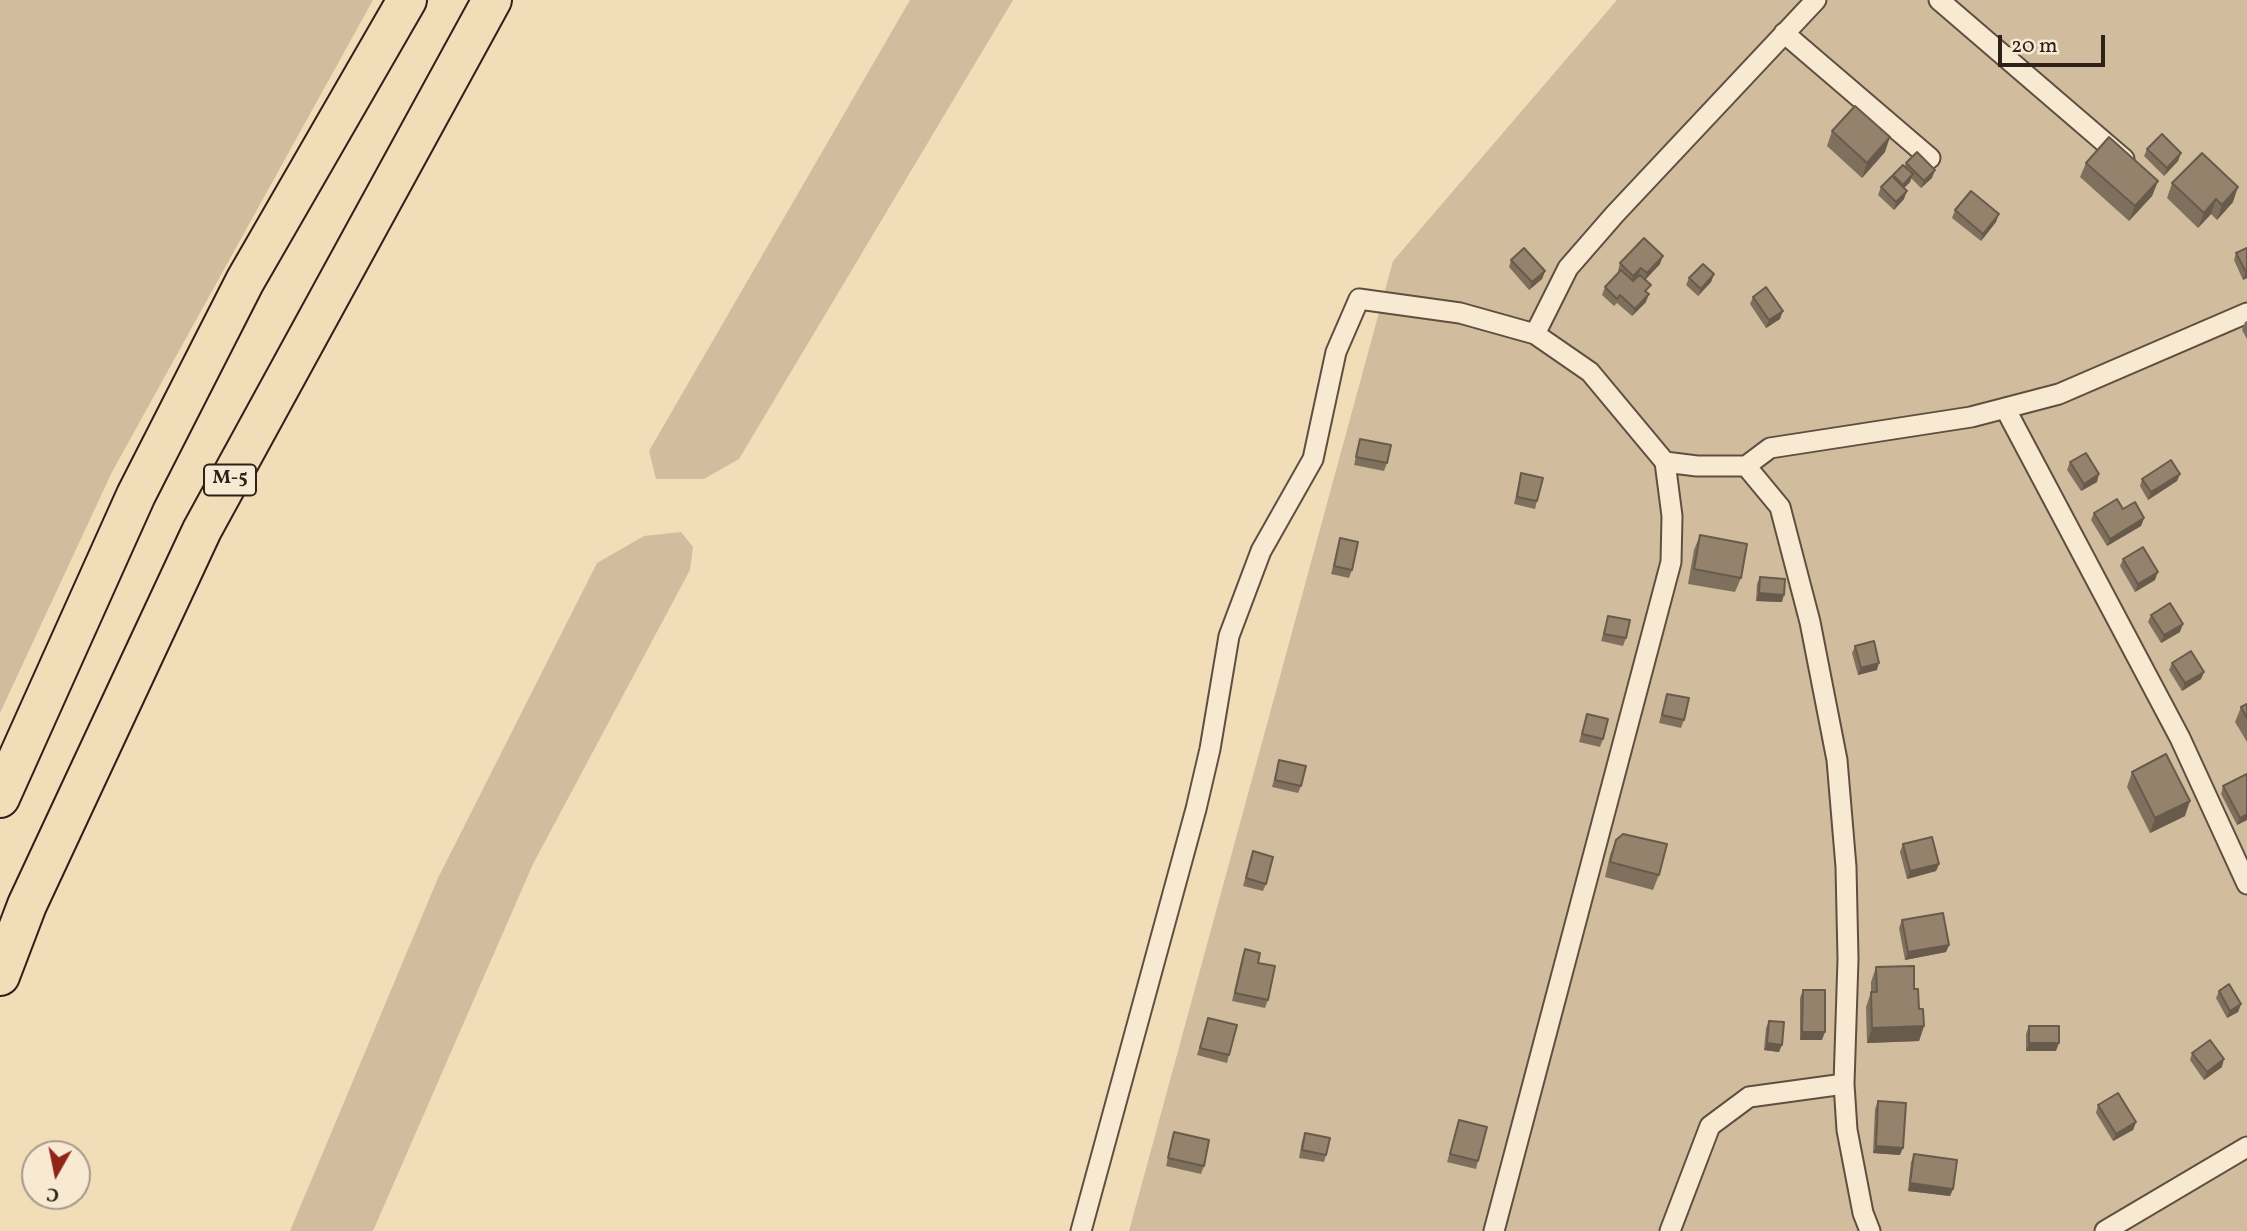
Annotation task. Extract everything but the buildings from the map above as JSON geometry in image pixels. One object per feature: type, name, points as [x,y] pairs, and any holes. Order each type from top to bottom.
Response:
[{"type":"highway","points":[[0,798],[136,495],[232,305],[407,0]]},
{"type":"highway","name":"М-5","points":[[0,976],[27,905],[202,530],[492,0]]},
{"type":"lane","points":[[1535,334],[1568,268],[1615,214],[1816,0]]},
{"type":"lane","points":[[1939,0],[2140,173]]},
{"type":"lane","points":[[1784,33],[1930,158]]},
{"type":"lane","points":[[1081,1231],[1196,810],[1210,750],[1229,636],[1261,551],[1313,459],[1336,352],[1359,299],[1460,313],[1535,334],[1590,372],[1665,462],[1672,516],[1671,562],[1494,1231]]},
{"type":"lane","points":[[1665,462],[1697,466],[1746,466],[1770,448],[1971,417],[2059,394],[2247,313]]},
{"type":"lane","points":[[2005,408],[2180,738],[2247,884]]},
{"type":"lane","points":[[1746,466],[1780,506],[1810,622],[1837,760],[1846,867],[1848,959],[1844,1084],[1847,1130],[1863,1213],[1870,1231]]},
{"type":"lane","points":[[1670,1231],[1710,1126],[1749,1097],[1844,1084]]},
{"type":"lane","points":[[2105,1231],[2247,1147]]},
{"type":"shaded area","points":[[0,0],[373,0],[112,472],[0,713]]},
{"type":"shaded area","points":[[910,0],[1013,0],[739,459],[704,479],[656,479],[649,451]]},
{"type":"shaded area","points":[[1617,0],[2247,0],[2247,1231],[1129,1231],[1393,261]]},
{"type":"shaded area","points":[[681,532],[693,547],[690,570],[533,864],[373,1231],[290,1231],[438,878],[597,563],[644,536]]}]
